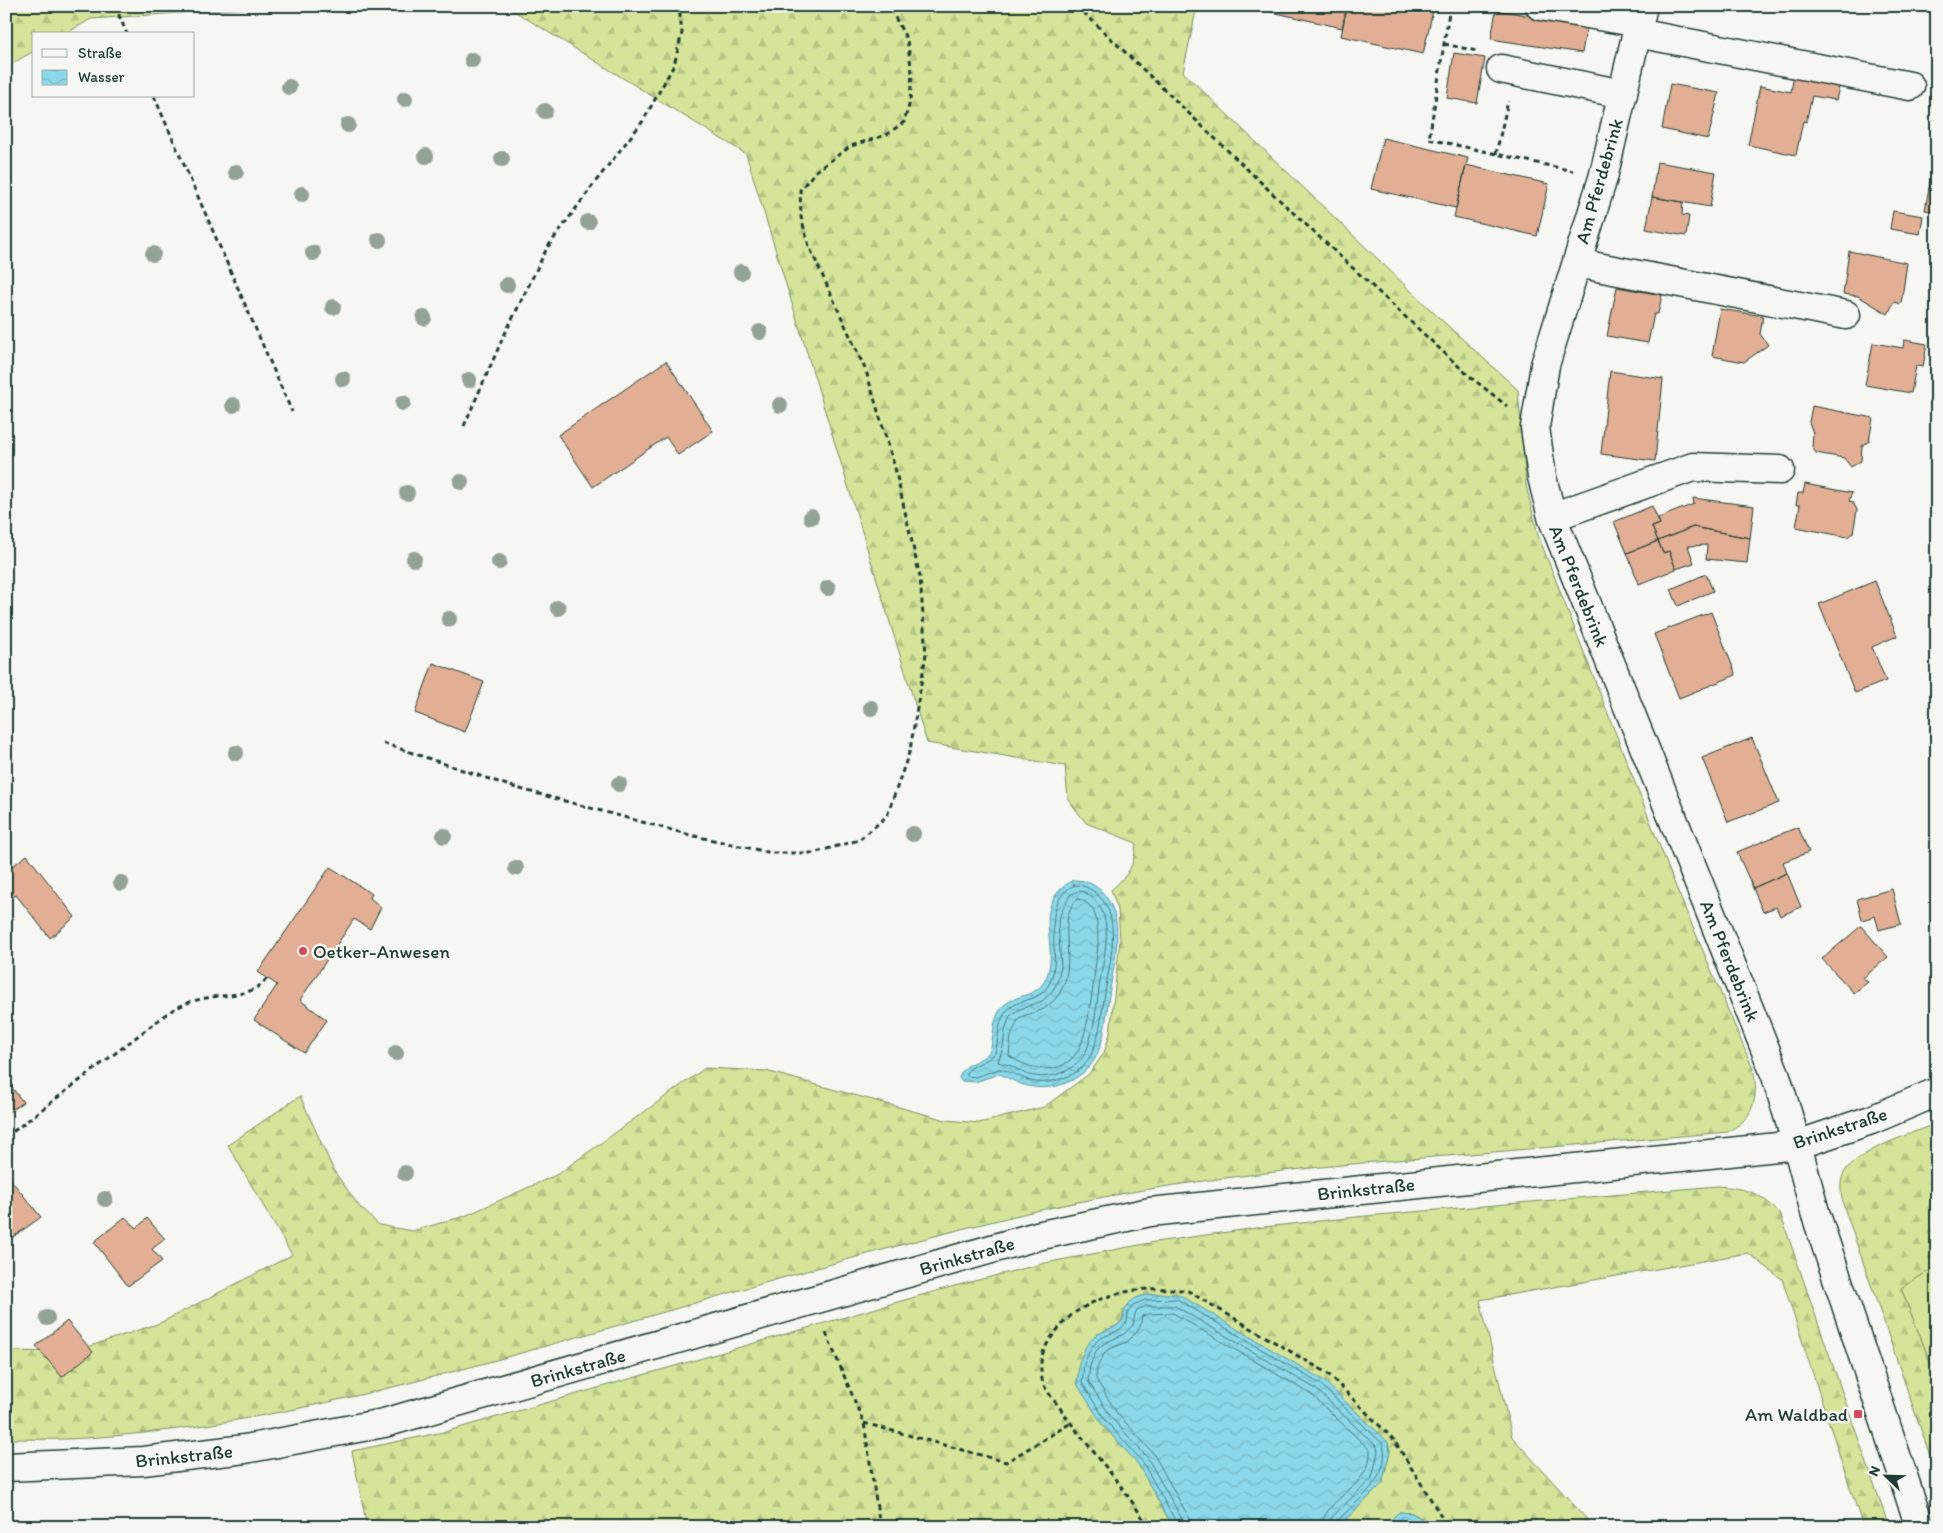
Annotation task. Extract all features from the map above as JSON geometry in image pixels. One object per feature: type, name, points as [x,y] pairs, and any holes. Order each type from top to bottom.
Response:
[{"type":"street","points":[[1540,6],[1640,21],[1910,86]]},
{"type":"street","name":"Am Pferdebrink","points":[[1640,21],[1603,178],[1545,365],[1535,427],[1542,477],[1552,517],[1776,1076],[1797,1145]]},
{"type":"street","points":[[1508,70],[1623,94]]},
{"type":"street","points":[[1576,263],[1846,315]]},
{"type":"street","points":[[1552,517],[1693,467],[1780,470]]},
{"type":"street","name":"Brinkstraße","points":[[6,1467],[143,1461],[245,1449],[384,1424],[1037,1236],[1150,1212],[1797,1145],[1871,1120],[1937,1092]]},
{"type":"street","points":[[1797,1145],[1824,1238],[1920,1527]]},
{"type":"path","points":[[115,6],[126,32]]},
{"type":"path","points":[[464,426],[497,350],[547,248],[643,121],[674,65],[682,33],[680,6]]},
{"type":"path","points":[[384,743],[513,787],[690,835],[772,853],[813,854],[859,840],[887,816],[910,750],[926,654],[920,577],[895,468],[866,371],[810,246],[802,217],[800,190],[816,170],[851,146],[886,135],[904,122],[910,102],[912,72],[907,40],[889,6]]},
{"type":"path","points":[[1077,6],[1272,193],[1468,376],[1535,427]]},
{"type":"path","points":[[1450,6],[1429,139],[1603,178]]},
{"type":"path","points":[[1496,154],[1508,70]]},
{"type":"path","points":[[155,98],[292,412]]},
{"type":"path","points":[[6,1137],[169,1012],[183,1004],[204,998],[254,990],[267,978]]},
{"type":"path","points":[[1148,1527],[1134,1502],[1071,1423],[1043,1383],[1042,1356],[1053,1336],[1070,1314],[1094,1300],[1127,1292],[1167,1287],[1188,1291],[1327,1373],[1394,1440],[1448,1527]]},
{"type":"path","points":[[826,1332],[864,1423],[880,1527]]},
{"type":"path","points":[[864,1423],[1006,1462],[1071,1423]]},
{"type":"green space","points":[[6,6],[283,6],[91,19],[68,32],[32,32],[32,52],[6,67]]},
{"type":"green space","points":[[506,6],[1197,6],[1183,72],[1434,313],[1518,390],[1526,485],[1538,535],[1673,880],[1753,1069],[1755,1082],[1754,1103],[1744,1120],[1728,1132],[1288,1170],[1131,1192],[968,1227],[502,1358],[325,1403],[266,1415],[146,1433],[76,1439],[6,1439],[6,1351],[72,1352],[160,1323],[292,1255],[228,1145],[300,1096],[334,1171],[359,1206],[379,1225],[412,1231],[465,1216],[558,1174],[705,1068],[766,1071],[946,1120],[979,1123],[1044,1107],[1089,1074],[1104,1053],[1110,1033],[1120,940],[1118,910],[1111,890],[1130,870],[1136,843],[1086,823],[1068,799],[1065,766],[927,743],[746,154]]},
{"type":"green space","points":[[1937,1123],[1937,1266],[1901,1288],[1937,1379],[1937,1476],[1843,1204],[1841,1180],[1850,1165],[1860,1157],[1872,1150]]},
{"type":"green space","points":[[1718,1186],[1746,1190],[1753,1193],[1767,1202],[1781,1216],[1889,1527],[1863,1527],[1782,1279],[1748,1253],[1480,1300],[1512,1437],[1594,1527],[1436,1527],[1412,1513],[1399,1512],[1384,1527],[1338,1527],[1382,1484],[1390,1451],[1388,1442],[1123,1310],[1123,1320],[1116,1326],[1096,1335],[1102,1424],[1138,1464],[1173,1527],[367,1527],[352,1451],[448,1431],[943,1289],[1045,1263],[1155,1242],[1264,1227],[1366,1216]]},
{"type":"green space","points":[[1937,1266],[1937,1379],[1901,1288]]},
{"type":"water","points":[[1073,880],[1087,882],[1100,890],[1109,901],[1114,913],[1116,926],[1116,954],[1106,1023],[1102,1042],[1094,1060],[1079,1076],[1066,1083],[1052,1087],[1026,1086],[999,1074],[975,1082],[961,1081],[959,1078],[965,1068],[990,1051],[994,1025],[1000,1010],[1011,1000],[1037,990],[1046,978],[1050,965],[1048,926],[1052,902],[1060,891]]},
{"type":"water","points":[[1151,1294],[1178,1294],[1323,1380],[1388,1442],[1390,1451],[1382,1484],[1338,1527],[1173,1527],[1138,1464],[1102,1424],[1077,1384],[1079,1363],[1086,1346],[1096,1335],[1116,1326],[1123,1320],[1129,1303],[1135,1299]]},
{"type":"water","points":[[1399,1512],[1412,1513],[1436,1527],[1384,1527]]},
{"type":"building","points":[[1259,6],[1347,6],[1342,28],[1259,9]]},
{"type":"building","points":[[1347,6],[1434,6],[1423,54],[1341,36]]},
{"type":"building","points":[[1496,10],[1587,25],[1582,53],[1491,39]]},
{"type":"building","points":[[1454,53],[1485,58],[1477,103],[1447,98]]},
{"type":"building","points":[[1794,74],[1840,83],[1836,100],[1812,96],[1806,122],[1803,121],[1796,155],[1748,145],[1760,86],[1791,92]]},
{"type":"building","points":[[1670,84],[1719,93],[1708,139],[1662,129]]},
{"type":"building","points":[[1383,138],[1468,158],[1456,208],[1371,189]]},
{"type":"building","points":[[1937,142],[1937,212],[1925,210]]},
{"type":"building","points":[[1657,162],[1716,172],[1710,207],[1652,197]]},
{"type":"building","points":[[1466,165],[1549,184],[1537,236],[1454,217]]},
{"type":"building","points":[[1652,197],[1683,202],[1682,215],[1689,216],[1686,236],[1646,229]]},
{"type":"building","points":[[1893,211],[1923,216],[1920,234],[1890,229]]},
{"type":"building","points":[[1849,251],[1907,263],[1901,304],[1894,302],[1888,314],[1858,296],[1843,294]]},
{"type":"building","points":[[1617,287],[1662,295],[1658,314],[1654,314],[1648,343],[1607,336]]},
{"type":"building","points":[[1720,309],[1763,316],[1760,334],[1768,345],[1744,362],[1712,356]]},
{"type":"building","points":[[1904,340],[1927,344],[1923,367],[1916,366],[1911,393],[1865,385],[1873,343],[1903,348]]},
{"type":"building","points":[[666,361],[713,431],[678,455],[666,437],[593,487],[558,435]]},
{"type":"building","points":[[1610,371],[1663,379],[1655,461],[1601,454]]},
{"type":"building","points":[[1812,406],[1873,418],[1869,441],[1862,446],[1861,461],[1851,467],[1844,458],[1816,453],[1812,447],[1813,433],[1809,422]]},
{"type":"building","points":[[1805,484],[1852,493],[1849,501],[1853,502],[1857,510],[1853,533],[1847,537],[1796,527],[1800,505],[1796,505],[1798,493],[1803,493]]},
{"type":"building","points":[[1693,498],[1754,506],[1750,538],[1693,527],[1658,541],[1652,527],[1660,524],[1658,518],[1694,504]]},
{"type":"building","points":[[1652,506],[1660,524],[1652,527],[1658,541],[1627,553],[1614,522]]},
{"type":"building","points":[[1693,527],[1750,538],[1747,563],[1706,559],[1707,545],[1688,546],[1694,563],[1676,569],[1669,551],[1663,553],[1658,541]]},
{"type":"building","points":[[1658,541],[1663,553],[1669,551],[1676,569],[1639,584],[1627,553]]},
{"type":"building","points":[[1706,574],[1713,591],[1678,606],[1671,589]]},
{"type":"building","points":[[1875,581],[1897,636],[1872,647],[1886,681],[1855,693],[1819,604]]},
{"type":"building","points":[[1711,612],[1736,675],[1679,698],[1654,634]]},
{"type":"building","points":[[433,663],[484,682],[465,732],[415,713]]},
{"type":"building","points":[[1752,738],[1779,803],[1728,822],[1702,758]]},
{"type":"building","points":[[1798,827],[1809,852],[1783,862],[1787,873],[1753,888],[1737,852]]},
{"type":"building","points":[[27,855],[75,917],[50,938],[16,895],[9,900],[6,898],[6,871]]},
{"type":"building","name":"Oetker-Anwesen","points":[[330,867],[372,894],[370,898],[381,907],[370,929],[354,919],[300,1000],[327,1020],[304,1053],[254,1020],[277,985],[258,972]]},
{"type":"building","points":[[1787,873],[1801,907],[1780,916],[1776,907],[1763,912],[1753,888]]},
{"type":"building","points":[[1892,889],[1901,924],[1879,930],[1875,916],[1862,920],[1857,899]]},
{"type":"building","points":[[1861,926],[1888,957],[1863,978],[1868,982],[1854,993],[1822,959]]},
{"type":"building","points":[[6,1080],[23,1102],[6,1114]]},
{"type":"building","points":[[6,1174],[41,1217],[6,1242]]},
{"type":"building","points":[[125,1217],[137,1228],[147,1218],[165,1239],[152,1249],[162,1261],[128,1286],[94,1242]]},
{"type":"building","points":[[67,1321],[93,1352],[62,1377],[36,1346]]},
{"type":"building","points":[[327,1521],[328,1527],[298,1527]]},
{"type":"place","name":"Oetker-Anwesen","points":[[303,951]]},
{"type":"place","name":"Am Waldbad","points":[[1858,1414]]}]
